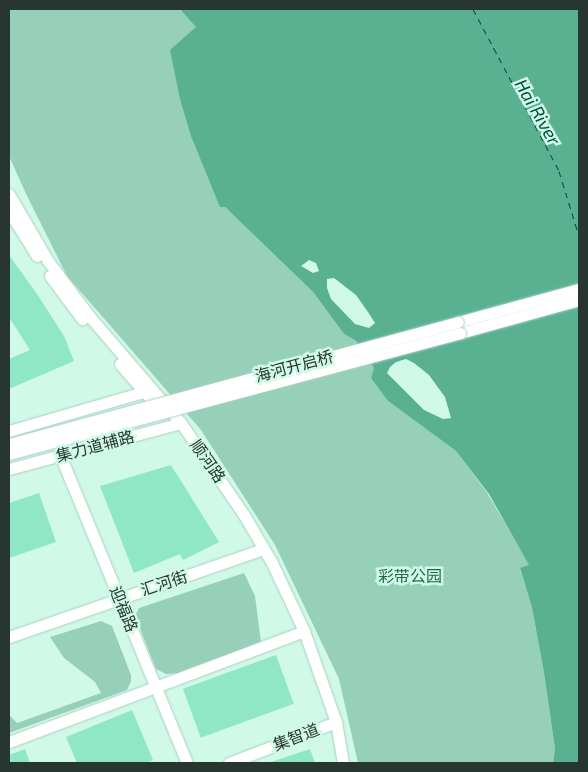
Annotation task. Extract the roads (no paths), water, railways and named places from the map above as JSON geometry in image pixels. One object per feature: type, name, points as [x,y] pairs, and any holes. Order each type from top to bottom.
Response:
[{"type":"street","name":"顺河路","points":[[10,203],[48,261],[90,317],[148,391],[214,468],[263,549],[304,631],[336,722],[343,763]]},
{"type":"street","name":"海河开启桥","points":[[9,444],[579,289]]},
{"type":"street","name":"海河开启桥","points":[[9,454],[579,300]]},
{"type":"street","points":[[9,431],[148,391]]},
{"type":"street","name":"集力道辅路","points":[[9,469],[178,424]]},
{"type":"street","name":"迎福路","points":[[60,455],[187,763]]},
{"type":"street","name":"汇河街","points":[[9,637],[263,549]]},
{"type":"street","points":[[9,742],[304,631]]},
{"type":"street","name":"集智道","points":[[229,763],[336,722]]},
{"type":"water","name":"Hai River","points":[[180,9],[579,9],[579,763],[553,763],[555,749],[544,673],[532,608],[520,568],[529,565],[489,494],[456,451],[388,401],[371,378],[374,368],[356,341],[344,334],[313,292],[225,207],[220,207],[191,136],[180,99],[170,50],[196,27]],"holes":[[[309,260],[316,263],[319,271],[313,273],[301,266]],[[334,278],[356,295],[375,323],[369,328],[355,324],[331,299],[327,288],[327,279]],[[406,359],[429,375],[445,397],[451,418],[443,419],[424,410],[387,373],[396,362]]]},
{"type":"park label","name":"彩带公园","points":[[410,576]]}]
